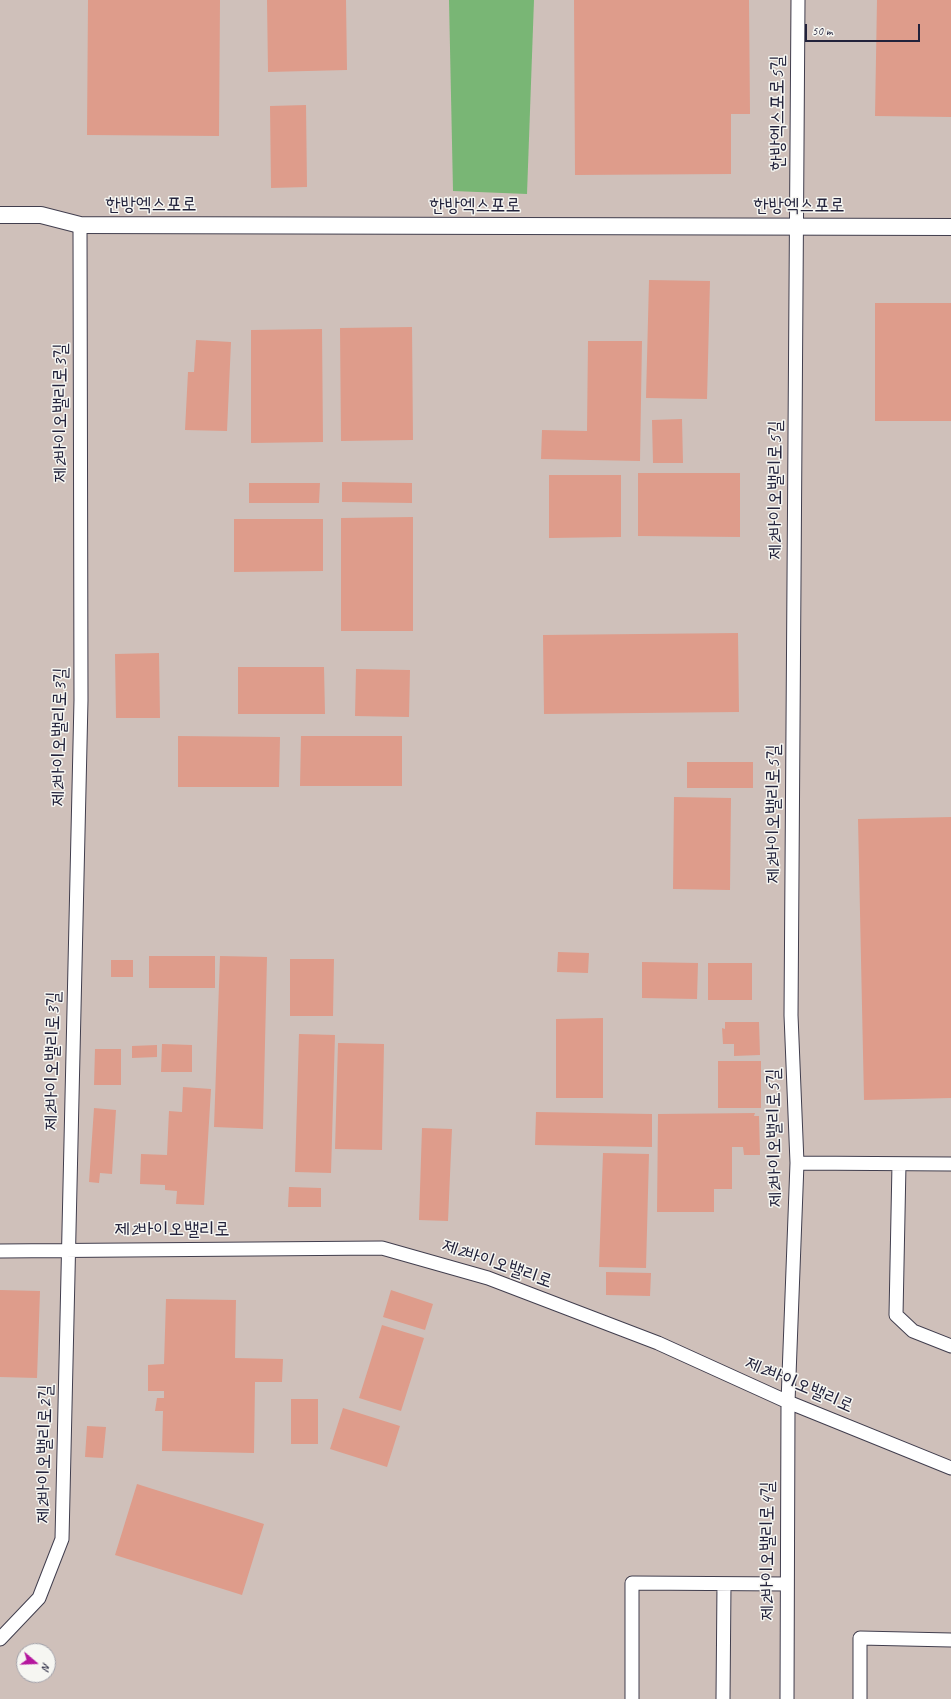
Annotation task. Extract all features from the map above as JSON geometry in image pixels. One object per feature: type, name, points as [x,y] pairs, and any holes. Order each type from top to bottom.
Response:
[{"type":"street","name":"한방엑스포로5길","points":[[796,226],[798,0]]},
{"type":"street","name":"한방엑스포로","points":[[0,215],[41,215],[80,225],[951,227]]},
{"type":"street","name":"제2바이오밸리로3길","points":[[68,1250],[80,700],[80,225]]},
{"type":"street","name":"제2바이오밸리로5길","points":[[788,1402],[797,1164],[791,1015],[796,226]]},
{"type":"street","points":[[797,1164],[951,1164]]},
{"type":"street","points":[[899,1164],[896,1316],[913,1331],[951,1346]]},
{"type":"street","name":"제2바이오밸리로","points":[[0,1251],[382,1248],[496,1281],[658,1343],[788,1402],[951,1468]]},
{"type":"street","name":"제2바이오밸리로2길","points":[[0,1639],[39,1598],[62,1539],[68,1250]]},
{"type":"street","name":"제2바이오밸리로4길","points":[[787,1699],[788,1402]]},
{"type":"street","points":[[632,1699],[632,1584],[787,1584]]},
{"type":"street","points":[[723,1699],[724,1584]]},
{"type":"street","points":[[860,1699],[860,1638],[951,1640]]},
{"type":"shaded area","points":[[0,0],[951,0],[951,1699],[0,1699]]},
{"type":"green space","points":[[449,0],[534,0],[527,194],[453,191]]},
{"type":"building","points":[[88,0],[220,0],[219,136],[87,135]]},
{"type":"building","points":[[267,0],[346,0],[347,70],[268,72]]},
{"type":"building","points":[[574,0],[749,0],[750,114],[731,114],[731,174],[575,175]]},
{"type":"building","points":[[877,0],[951,0],[951,117],[875,116]]},
{"type":"building","points":[[306,105],[307,187],[271,188],[270,106]]},
{"type":"building","points":[[649,280],[710,281],[707,399],[646,398]]},
{"type":"building","points":[[875,303],[951,303],[951,421],[875,421]]},
{"type":"building","points":[[412,327],[413,440],[341,441],[340,328]]},
{"type":"building","points":[[322,329],[323,442],[251,443],[251,330]]},
{"type":"building","points":[[196,340],[231,342],[227,431],[185,430],[188,372],[194,372]]},
{"type":"building","points":[[588,341],[642,341],[640,461],[541,459],[542,430],[587,431]]},
{"type":"building","points":[[682,419],[683,463],[653,463],[652,420]]},
{"type":"building","points":[[638,473],[740,473],[740,537],[638,536]]},
{"type":"building","points":[[549,475],[621,475],[621,537],[549,538]]},
{"type":"building","points":[[342,482],[412,483],[412,503],[342,502]]},
{"type":"building","points":[[249,483],[320,483],[319,503],[249,503]]},
{"type":"building","points":[[413,517],[413,631],[341,631],[341,518]]},
{"type":"building","points":[[234,519],[323,519],[323,571],[234,572]]},
{"type":"building","points":[[738,633],[739,712],[544,714],[543,635]]},
{"type":"building","points":[[159,653],[160,718],[116,718],[115,654]]},
{"type":"building","points":[[238,667],[324,667],[325,714],[238,714]]},
{"type":"building","points":[[356,669],[410,670],[409,717],[355,716]]},
{"type":"building","points":[[178,736],[280,737],[279,787],[178,787]]},
{"type":"building","points":[[301,736],[402,736],[402,786],[300,786]]},
{"type":"building","points":[[687,762],[753,762],[753,788],[687,788]]},
{"type":"building","points":[[674,797],[731,798],[730,890],[673,889]]},
{"type":"building","points":[[951,817],[951,1098],[864,1100],[858,819]]},
{"type":"building","points":[[558,952],[589,953],[588,973],[557,972]]},
{"type":"building","points":[[149,956],[215,956],[215,988],[149,988]]},
{"type":"building","points":[[220,956],[267,957],[263,1129],[214,1127]]},
{"type":"building","points":[[290,959],[334,959],[333,1016],[290,1016]]},
{"type":"building","points":[[111,960],[133,960],[133,977],[111,977]]},
{"type":"building","points":[[642,962],[698,963],[697,999],[642,998]]},
{"type":"building","points":[[708,963],[752,963],[752,1000],[708,1000]]},
{"type":"building","points":[[603,1018],[603,1098],[556,1098],[556,1019]]},
{"type":"building","points":[[725,1022],[759,1022],[760,1055],[734,1056],[734,1044],[723,1044],[722,1028],[725,1029]]},
{"type":"building","points":[[299,1034],[335,1035],[331,1173],[295,1172]]},
{"type":"building","points":[[338,1043],[384,1044],[382,1150],[335,1149]]},
{"type":"building","points":[[162,1044],[192,1045],[192,1072],[161,1072]]},
{"type":"building","points":[[157,1045],[157,1057],[132,1058],[132,1046]]},
{"type":"building","points":[[95,1049],[121,1049],[121,1085],[94,1085]]},
{"type":"building","points":[[718,1061],[761,1061],[761,1108],[718,1108]]},
{"type":"building","points":[[183,1087],[211,1089],[204,1205],[176,1204],[177,1191],[165,1190],[165,1185],[140,1184],[141,1154],[167,1155],[169,1111],[182,1112]]},
{"type":"building","points":[[94,1108],[116,1110],[112,1174],[100,1173],[99,1183],[89,1182]]},
{"type":"building","points":[[536,1112],[652,1114],[652,1147],[535,1145]]},
{"type":"building","points":[[755,1113],[754,1116],[759,1116],[760,1155],[744,1155],[743,1147],[732,1147],[732,1189],[714,1189],[714,1212],[657,1212],[658,1114]]},
{"type":"building","points":[[422,1128],[452,1129],[448,1221],[419,1220]]},
{"type":"building","points":[[603,1153],[649,1154],[646,1268],[599,1267]]},
{"type":"building","points":[[289,1187],[321,1188],[321,1207],[288,1207]]},
{"type":"building","points":[[606,1272],[651,1273],[650,1296],[606,1295]]},
{"type":"building","points":[[0,1290],[40,1291],[37,1378],[0,1377]]},
{"type":"building","points":[[391,1290],[433,1304],[425,1330],[383,1317]]},
{"type":"building","points":[[166,1299],[236,1300],[235,1358],[283,1359],[282,1382],[255,1382],[254,1453],[162,1451],[163,1411],[155,1411],[157,1398],[164,1398],[164,1391],[148,1391],[148,1365],[164,1364]]},
{"type":"building","points":[[382,1325],[424,1338],[401,1411],[359,1398]]},
{"type":"building","points":[[291,1399],[318,1399],[318,1444],[291,1444]]},
{"type":"building","points":[[343,1408],[400,1426],[387,1467],[330,1449]]},
{"type":"building","points":[[87,1426],[106,1427],[103,1458],[85,1457]]},
{"type":"building","points":[[137,1484],[264,1524],[242,1595],[115,1555]]}]
